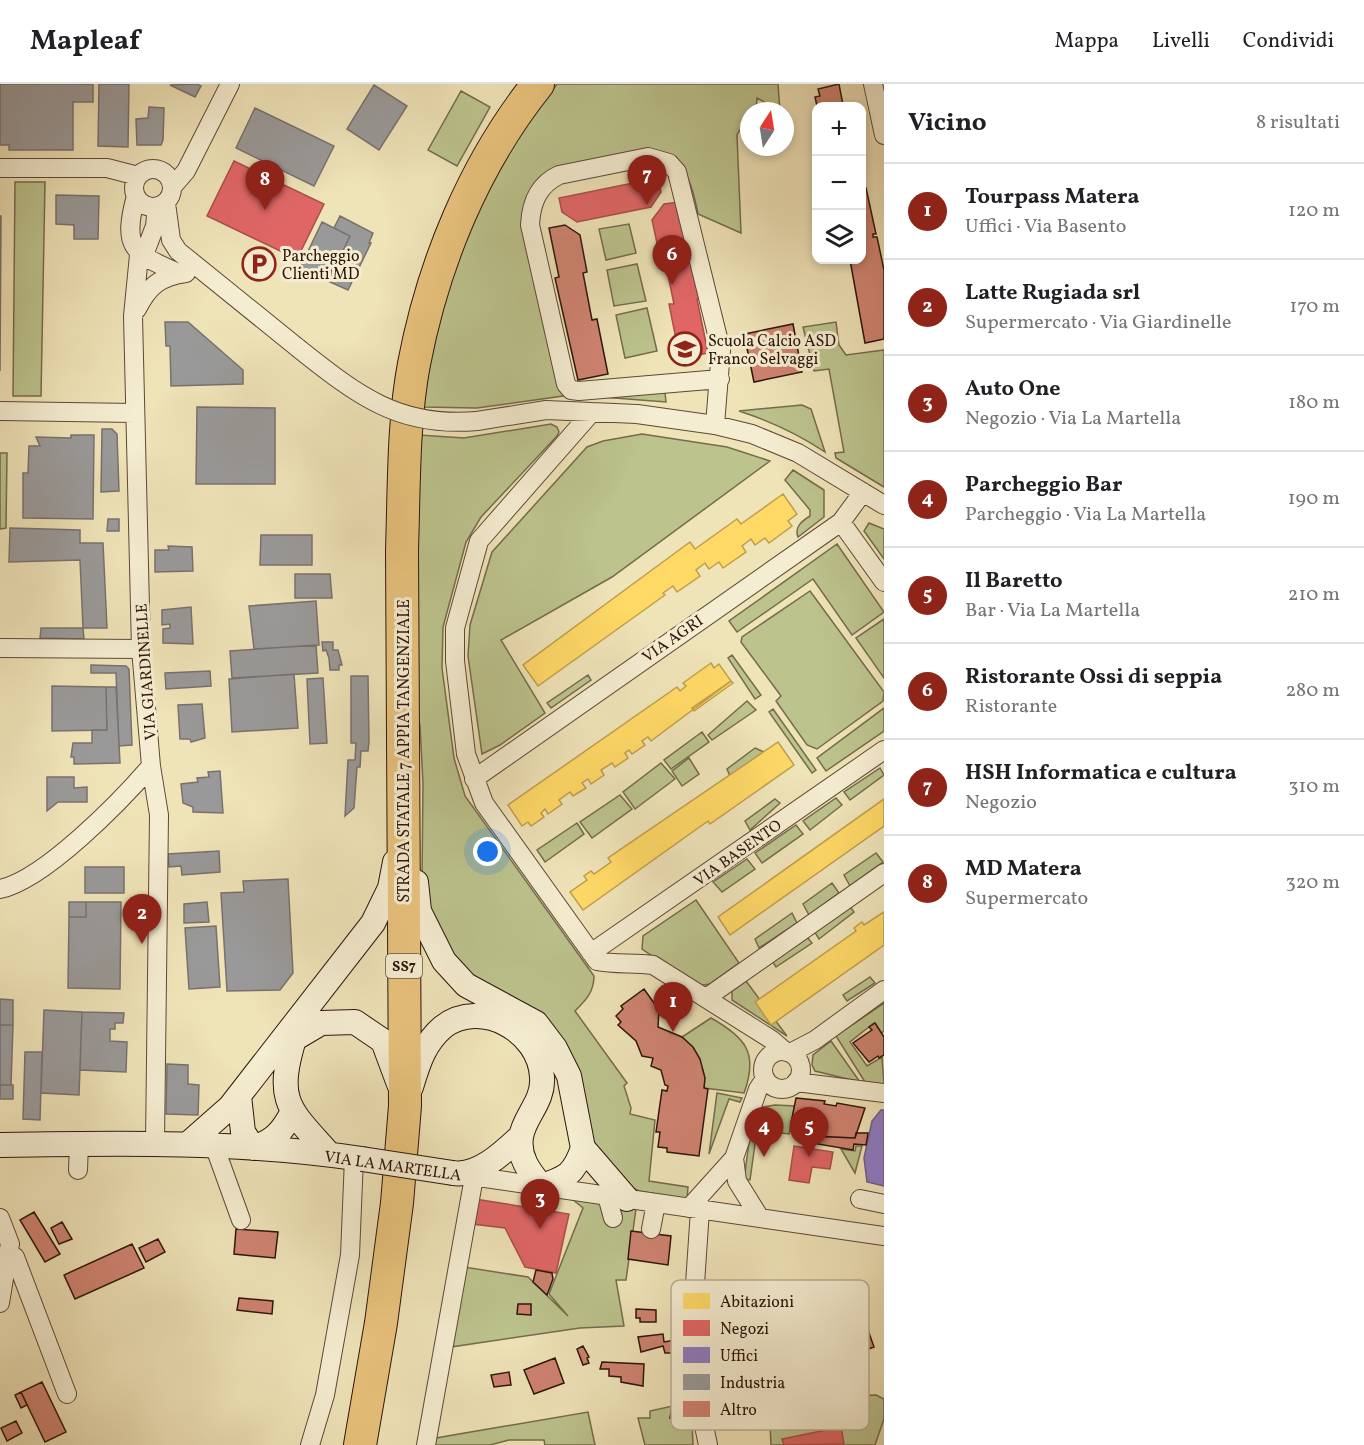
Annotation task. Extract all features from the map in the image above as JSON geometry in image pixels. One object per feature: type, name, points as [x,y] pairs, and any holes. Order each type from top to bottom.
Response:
[{"type":"highway","name":"STRADA STATALE 7 APPIA TANGENZIALE","points":[[360,1445],[381,1323],[398,1203],[405,1106],[402,550],[404,468],[414,365],[435,281],[470,193],[506,131],[538,84]]},
{"type":"street","points":[[135,196],[144,205],[165,191],[186,171],[230,84]]},
{"type":"street","points":[[873,84],[884,135]]},
{"type":"street","points":[[715,425],[720,379],[721,350],[680,180],[669,163],[648,157],[559,175],[548,180],[534,201],[530,225],[566,384],[571,390],[720,379]]},
{"type":"street","points":[[0,168],[106,168],[138,176]]},
{"type":"street","points":[[211,278],[180,274],[139,255],[131,242],[130,216],[135,196],[134,187],[138,176],[150,168],[165,191],[171,240],[189,262],[211,278],[343,383],[384,408],[434,422],[477,420],[546,410],[637,414],[715,425],[752,434],[798,453],[884,505]]},
{"type":"street","name":"VIA GIARDINELLE","points":[[155,1142],[159,815],[151,766],[141,649],[133,316],[139,255],[147,247],[165,191]]},
{"type":"street","points":[[133,316],[146,291],[164,279],[180,274]]},
{"type":"street","points":[[0,411],[135,412]]},
{"type":"street","points":[[592,412],[479,541],[469,571],[455,628],[455,661],[466,754],[484,802],[597,961],[608,964],[632,961],[653,965],[751,1027],[785,1068],[830,1085],[884,1093]]},
{"type":"street","name":"VIA AGRI","points":[[474,778],[841,522],[863,492]]},
{"type":"street","points":[[841,522],[884,582]]},
{"type":"street","points":[[0,648],[141,649]]},
{"type":"street","name":"VIA BASENTO","points":[[591,953],[884,750]]},
{"type":"street","points":[[0,889],[33,875],[118,805],[151,766]]},
{"type":"street","points":[[188,1144],[210,1126],[239,1096],[373,923],[390,888],[403,825]]},
{"type":"street","points":[[403,825],[415,861],[419,911],[444,961],[466,985],[536,1023],[555,1048],[569,1076],[583,1148],[616,1204]]},
{"type":"street","points":[[706,998],[884,873]]},
{"type":"street","points":[[696,1280],[694,1209],[734,1158],[758,1089],[785,1068],[814,1040],[884,990]]},
{"type":"street","points":[[405,1106],[419,1060],[430,1039],[446,1026],[465,1016],[486,1017],[509,1025],[524,1035],[536,1051],[542,1076],[540,1098],[521,1136],[503,1154],[464,1175],[447,1363],[426,1445]]},
{"type":"street","points":[[329,1154],[292,1113],[286,1092],[286,1068],[294,1039],[321,1023],[355,1022],[383,1041],[405,1106]]},
{"type":"street","points":[[239,1096],[243,1132],[253,1148],[271,1142],[283,1130],[292,1113]]},
{"type":"street","points":[[521,1136],[524,1165],[541,1186],[562,1179],[576,1167],[583,1148]]},
{"type":"street","name":"VIA LA MARTELLA","points":[[0,1145],[155,1142],[329,1154],[541,1186],[616,1204],[656,1203],[884,1236]]},
{"type":"street","points":[[78,1170],[79,1144]]},
{"type":"street","points":[[214,1145],[241,1220]]},
{"type":"street","points":[[734,1158],[737,1181],[760,1218]]},
{"type":"street","points":[[310,1445],[325,1395],[350,1255],[358,1159]]},
{"type":"street","points":[[860,1199],[884,1204]]},
{"type":"street","points":[[651,1229],[656,1203]]},
{"type":"street","points":[[0,1218],[9,1244],[0,1303]]},
{"type":"street","name":"VIA LA MARTELLA","points":[[784,1221],[845,1220],[884,1223]]},
{"type":"street","points":[[8,1254],[15,1257],[67,1394]]},
{"type":"street","points":[[705,1430],[708,1445]]},
{"type":"green space","points":[[557,84],[778,84],[779,102],[764,102],[757,98],[757,102],[740,102],[740,130],[737,135],[741,233],[698,214],[693,192],[679,164],[649,149],[561,168],[531,199],[570,395],[477,408],[422,407],[439,309],[486,190],[522,130]]},
{"type":"green space","points":[[461,91],[490,107],[457,166],[428,150]]},
{"type":"green space","points":[[15,182],[45,182],[41,396],[13,396]]},
{"type":"green space","points":[[629,224],[636,253],[606,260],[599,229]]},
{"type":"green space","points":[[637,264],[646,301],[614,306],[607,270]]},
{"type":"green space","points":[[647,308],[657,351],[625,358],[616,315]]},
{"type":"green space","points":[[836,322],[839,345],[846,355],[884,350],[884,487],[836,458],[835,453],[844,452],[829,369],[814,371],[803,327]]},
{"type":"green space","points":[[652,385],[665,393],[666,402],[588,396]]},
{"type":"green space","points":[[802,405],[811,409],[825,452],[784,428],[739,411]]},
{"type":"green space","points":[[551,424],[557,427],[559,432],[557,436],[481,517],[466,542],[443,627],[442,668],[454,758],[465,796],[594,976],[591,991],[575,1011],[627,1083],[624,1086],[631,1108],[630,1114],[655,1120],[649,1181],[688,1187],[687,1199],[639,1191],[614,1179],[599,1161],[582,1105],[488,990],[444,952],[422,882],[423,783],[420,726],[415,698],[416,506],[419,435],[464,438]]},
{"type":"green space","points":[[642,434],[727,447],[770,461],[612,577],[501,640],[545,713],[500,745],[482,754],[468,656],[470,625],[492,552],[587,447],[603,441]]},
{"type":"green space","points":[[0,453],[7,453],[6,528],[0,529]]},
{"type":"green space","points":[[793,470],[824,490],[824,517],[798,537],[798,527],[810,516],[810,510],[785,480]]},
{"type":"green space","points":[[869,523],[884,529],[884,559],[864,531]]},
{"type":"green space","points":[[837,544],[884,612],[852,635],[813,579],[737,632],[729,621]]},
{"type":"green space","points":[[810,591],[884,692],[883,701],[817,749],[807,745],[776,701],[781,696],[741,642],[742,637]]},
{"type":"green space","points":[[884,619],[884,678],[856,638]]},
{"type":"green space","points":[[732,655],[761,695],[755,699],[728,658]]},
{"type":"green space","points":[[588,675],[591,680],[551,708],[547,703]]},
{"type":"green space","points":[[747,701],[756,710],[712,740],[708,735]]},
{"type":"green space","points":[[884,708],[884,731],[826,771],[817,758]]},
{"type":"green space","points":[[773,709],[816,770],[812,773],[769,712]]},
{"type":"green space","points":[[702,732],[709,742],[671,769],[664,760]]},
{"type":"green space","points":[[755,748],[764,752],[730,776],[727,769]]},
{"type":"green space","points":[[689,758],[699,774],[682,786],[672,771]]},
{"type":"green space","points":[[661,763],[675,779],[635,809],[623,792]]},
{"type":"green space","points":[[880,768],[884,775],[850,800],[844,792]]},
{"type":"green space","points":[[620,795],[632,809],[592,838],[580,822]]},
{"type":"green space","points":[[836,798],[842,805],[810,830],[803,821]]},
{"type":"green space","points":[[775,799],[780,803],[750,830],[745,821]]},
{"type":"green space","points":[[577,823],[584,834],[545,862],[537,850]]},
{"type":"green space","points":[[796,825],[803,834],[762,863],[755,853]]},
{"type":"green space","points":[[876,853],[883,862],[850,886],[844,875]]},
{"type":"green space","points":[[747,859],[755,869],[722,892],[713,882]]},
{"type":"green space","points":[[832,883],[839,893],[809,915],[803,904]]},
{"type":"green space","points":[[696,900],[739,963],[710,984],[697,986],[642,949],[643,936]]},
{"type":"green space","points":[[849,905],[854,912],[819,939],[814,931]]},
{"type":"green space","points":[[792,913],[797,923],[759,948],[755,939]]},
{"type":"green space","points":[[807,937],[812,943],[776,967],[772,961]]},
{"type":"green space","points":[[870,977],[875,983],[847,1001],[843,995]]},
{"type":"green space","points":[[746,981],[787,1036],[732,1000],[732,991]]},
{"type":"green space","points":[[667,991],[684,1007],[675,1016],[658,994]]},
{"type":"green space","points":[[884,1003],[884,1031],[881,1033],[874,1023],[850,1042],[867,1066],[882,1057],[884,1085],[865,1082],[836,1036]]},
{"type":"green space","points":[[711,1018],[733,1032],[746,1048],[750,1067],[744,1093],[704,1088],[702,1067],[682,1037]]},
{"type":"green space","points":[[831,1041],[860,1082],[815,1071],[812,1065],[813,1055]]},
{"type":"green space","points":[[717,1093],[742,1098],[740,1102],[729,1099],[709,1154]]},
{"type":"green space","points":[[795,1106],[789,1134],[757,1130],[750,1180],[744,1179],[754,1123],[763,1107]]},
{"type":"green space","points":[[856,1146],[862,1146],[855,1173],[841,1149],[855,1151]]},
{"type":"green space","points":[[572,1199],[636,1209],[626,1280],[616,1280],[624,1326],[580,1328],[444,1348],[464,1267],[528,1277],[568,1316],[549,1294],[583,1208]]},
{"type":"green space","points":[[869,1395],[876,1395],[884,1399],[884,1419],[875,1445],[771,1445],[770,1430],[869,1430]]},
{"type":"green space","points":[[671,1406],[671,1430],[692,1430],[693,1445],[645,1445],[638,1418],[650,1418],[650,1411]]},
{"type":"green space","points":[[588,1412],[595,1445],[545,1445],[544,1440],[509,1440],[490,1445],[434,1445],[436,1438]]},
{"type":"building: Abitazioni","points":[[783,494],[797,514],[788,521],[792,526],[769,543],[765,538],[755,545],[751,539],[742,546],[746,552],[723,568],[719,562],[709,569],[705,563],[696,570],[700,576],[677,592],[673,586],[663,593],[665,595],[538,686],[523,665],[690,542],[695,549],[737,519],[741,524]]},
{"type":"building: Abitazioni","points":[[711,663],[714,668],[719,664],[731,681],[651,741],[648,737],[642,741],[645,745],[632,754],[629,750],[625,753],[628,758],[615,767],[612,763],[601,770],[604,775],[591,784],[588,779],[582,783],[586,788],[573,796],[570,792],[559,800],[562,804],[548,814],[545,809],[541,813],[544,817],[531,826],[528,822],[522,826],[508,805],[677,687],[680,691],[686,686],[683,683]]},
{"type":"building: Abitazioni","points":[[731,681],[733,683],[694,711],[692,708]]},
{"type":"building: Abitazioni","points":[[778,742],[794,765],[710,824],[708,821],[583,910],[570,892],[587,880],[584,876],[591,871],[594,874],[611,862],[608,858]]},
{"type":"building: Abitazioni","points":[[884,799],[884,826],[730,935],[718,917]]},
{"type":"building: Abitazioni","points":[[884,912],[884,945],[771,1025],[755,1002],[856,931],[854,928],[862,922],[864,925]]},
{"type":"building: Negozi","points":[[234,161],[324,204],[297,259],[207,216]]},
{"type":"building: Negozi","points":[[658,178],[661,192],[651,207],[577,222],[562,212],[559,198]]},
{"type":"building: Negozi","points":[[679,202],[702,298],[697,299],[708,353],[680,359],[669,304],[674,304],[664,256],[660,257],[652,220],[664,204]]},
{"type":"building: Negozi","points":[[794,1146],[833,1152],[830,1169],[812,1167],[809,1183],[789,1180]]},
{"type":"building: Negozi","points":[[475,1199],[569,1214],[556,1273],[525,1267],[505,1228],[472,1224]]},
{"type":"building: Negozi","points":[[826,1430],[842,1430],[844,1444],[784,1445],[782,1439]]},
{"type":"building: Uffici","points":[[881,1110],[884,1110],[884,1186],[867,1182],[864,1158],[872,1121]]},
{"type":"building: Industria","points":[[0,84],[93,84],[93,102],[73,102],[73,150],[9,150],[9,145],[0,145]]},
{"type":"building: Industria","points":[[99,84],[129,84],[128,147],[98,146]]},
{"type":"building: Industria","points":[[197,84],[201,86],[195,97],[170,85]]},
{"type":"building: Industria","points":[[374,85],[407,106],[379,150],[347,129]]},
{"type":"building: Industria","points":[[149,107],[164,108],[163,140],[161,145],[137,145],[136,119],[148,118]]},
{"type":"building: Industria","points":[[255,108],[334,146],[314,186],[236,148]]},
{"type":"building: Industria","points":[[56,195],[99,196],[98,239],[74,239],[74,225],[56,224]]},
{"type":"building: Industria","points":[[0,216],[1,216],[0,371]]},
{"type":"building: Industria","points":[[340,216],[373,233],[369,243],[371,243],[348,290],[328,281],[336,258],[339,259],[350,236],[334,228]]},
{"type":"building: Industria","points":[[322,222],[350,236],[339,259],[336,258],[328,281],[300,268]]},
{"type":"building: Industria","points":[[165,322],[188,322],[243,370],[243,384],[171,386],[170,346],[166,346]]},
{"type":"building: Industria","points":[[197,407],[275,408],[275,484],[196,484]]},
{"type":"building: Industria","points":[[102,429],[112,429],[117,434],[119,491],[101,492]]},
{"type":"building: Industria","points":[[71,435],[94,435],[93,519],[23,518],[23,473],[28,473],[29,446],[40,446],[36,437],[71,438]]},
{"type":"building: Industria","points":[[108,519],[119,519],[119,531],[107,531]]},
{"type":"building: Industria","points":[[10,528],[80,530],[80,543],[103,543],[107,628],[83,628],[80,560],[9,562]]},
{"type":"building: Industria","points":[[261,535],[312,535],[312,565],[260,565]]},
{"type":"building: Industria","points":[[168,546],[192,547],[193,571],[155,572],[155,550],[169,550]]},
{"type":"building: Industria","points":[[295,574],[330,574],[332,598],[295,598]]},
{"type":"building: Industria","points":[[316,601],[319,645],[254,649],[249,606]]},
{"type":"building: Industria","points":[[191,607],[193,644],[163,643],[163,629],[170,628],[170,624],[162,625],[162,610]]},
{"type":"building: Industria","points":[[41,628],[83,628],[84,639],[40,638]]},
{"type":"building: Industria","points":[[322,642],[333,642],[333,650],[338,650],[342,665],[339,665],[339,670],[330,670],[329,658],[326,650],[323,651]]},
{"type":"building: Industria","points":[[316,645],[318,673],[232,678],[230,651]]},
{"type":"building: Industria","points":[[91,665],[126,666],[129,669],[132,745],[119,746],[116,673],[91,673]]},
{"type":"building: Industria","points":[[210,671],[211,686],[166,689],[165,673]]},
{"type":"building: Industria","points":[[294,674],[298,728],[232,732],[229,679]]},
{"type":"building: Industria","points":[[351,676],[368,676],[369,742],[368,751],[361,751],[360,767],[357,767],[354,808],[345,816],[348,760],[355,760],[356,743],[351,743]]},
{"type":"building: Industria","points":[[323,678],[327,743],[310,744],[307,679]]},
{"type":"building: Industria","points":[[52,686],[106,687],[107,730],[52,731]]},
{"type":"building: Industria","points":[[106,687],[116,687],[120,763],[74,764],[74,757],[71,757],[73,743],[92,743],[92,730],[107,730]]},
{"type":"building: Industria","points":[[202,704],[205,738],[191,742],[190,739],[180,739],[178,705]]},
{"type":"building: Industria","points":[[220,771],[223,813],[193,812],[193,807],[183,803],[181,784],[198,782],[197,778],[209,777],[208,772]]},
{"type":"building: Industria","points":[[47,777],[74,777],[74,788],[87,787],[87,802],[58,802],[47,811]]},
{"type":"building: Industria","points":[[219,851],[220,872],[182,875],[181,866],[169,867],[168,854]]},
{"type":"building: Industria","points":[[85,867],[124,867],[124,893],[85,893]]},
{"type":"building: Industria","points":[[288,879],[293,973],[280,990],[227,991],[221,893],[244,892],[243,881]]},
{"type":"building: Industria","points":[[69,902],[86,902],[86,917],[69,917]]},
{"type":"building: Industria","points":[[86,902],[121,902],[120,989],[68,988],[69,917],[86,917]]},
{"type":"building: Industria","points":[[207,902],[209,922],[184,923],[184,904]]},
{"type":"building: Industria","points":[[216,926],[220,987],[189,989],[185,928]]},
{"type":"building: Industria","points":[[0,999],[13,1000],[13,1025],[0,1025]]},
{"type":"building: Industria","points":[[44,1010],[82,1012],[79,1095],[41,1093]]},
{"type":"building: Industria","points":[[82,1012],[124,1013],[123,1023],[115,1023],[115,1029],[110,1029],[110,1041],[127,1042],[126,1072],[80,1070]]},
{"type":"building: Industria","points":[[0,1025],[13,1025],[11,1085],[0,1085]]},
{"type":"building: Industria","points":[[25,1052],[42,1052],[40,1120],[23,1119]]},
{"type":"building: Industria","points":[[167,1064],[188,1065],[188,1084],[199,1085],[198,1115],[166,1114]]},
{"type":"building: Industria","points":[[0,1085],[13,1085],[13,1099],[0,1099]]},
{"type":"building: Altro","points":[[839,84],[842,102],[816,102],[815,97],[820,96],[818,89]]},
{"type":"building: Altro","points":[[866,188],[876,234],[873,234],[873,237],[877,237],[884,270],[884,339],[865,343],[851,264],[866,264]]},
{"type":"building: Altro","points":[[565,225],[580,235],[587,272],[583,273],[592,320],[597,319],[608,374],[578,380],[555,278],[559,277],[549,228]]},
{"type":"building: Altro","points":[[793,324],[802,372],[754,382],[744,334]]},
{"type":"building: Altro","points":[[644,989],[659,1010],[658,1027],[682,1037],[693,1047],[700,1059],[705,1078],[704,1088],[708,1089],[699,1156],[667,1152],[667,1148],[658,1147],[660,1132],[656,1132],[662,1090],[667,1091],[668,1086],[665,1085],[661,1070],[651,1066],[653,1058],[642,1056],[636,1041],[618,1025],[621,1022],[616,1016],[623,1009],[621,1006]]},
{"type":"building: Altro","points":[[875,1023],[884,1037],[884,1055],[869,1062],[853,1043],[872,1030],[869,1027]]},
{"type":"building: Altro","points":[[796,1098],[825,1101],[824,1104],[836,1106],[837,1103],[865,1108],[855,1138],[794,1135],[794,1124],[791,1123]]},
{"type":"building: Altro","points":[[856,1133],[868,1133],[866,1145],[854,1144],[853,1150],[806,1142],[807,1136],[855,1138]]},
{"type":"building: Altro","points":[[34,1212],[60,1254],[45,1262],[20,1220]]},
{"type":"building: Altro","points":[[62,1222],[72,1239],[59,1244],[51,1228]]},
{"type":"building: Altro","points":[[236,1229],[278,1232],[275,1258],[234,1254]]},
{"type":"building: Altro","points":[[631,1231],[671,1236],[668,1265],[628,1259]]},
{"type":"building: Altro","points":[[158,1239],[165,1252],[146,1262],[139,1248]]},
{"type":"building: Altro","points":[[132,1244],[144,1268],[75,1299],[64,1275]]},
{"type":"building: Altro","points":[[536,1270],[552,1273],[553,1279],[547,1295],[533,1282]]},
{"type":"building: Altro","points":[[239,1298],[273,1301],[272,1314],[237,1310]]},
{"type":"building: Altro","points":[[518,1304],[531,1304],[531,1315],[517,1314]]},
{"type":"building: Altro","points":[[636,1309],[656,1310],[656,1322],[640,1322],[640,1318],[636,1318]]},
{"type":"building: Altro","points":[[869,1333],[874,1347],[869,1349]]},
{"type":"building: Altro","points":[[663,1334],[664,1342],[671,1341],[671,1353],[665,1353],[663,1346],[641,1352],[638,1337]]},
{"type":"building: Altro","points":[[583,1346],[589,1357],[587,1358],[589,1363],[583,1365],[577,1349]]},
{"type":"building: Altro","points":[[555,1358],[564,1383],[534,1394],[524,1370]]},
{"type":"building: Altro","points":[[602,1362],[644,1364],[643,1386],[621,1382],[621,1377],[609,1376],[609,1369],[600,1369]]},
{"type":"building: Altro","points":[[509,1372],[511,1385],[494,1387],[491,1375]]},
{"type":"building: Altro","points":[[42,1382],[66,1432],[45,1442],[21,1392]]},
{"type":"building: Altro","points":[[21,1392],[27,1405],[21,1408],[15,1395]]},
{"type":"building: Altro","points":[[16,1421],[22,1433],[7,1441],[1,1428]]},
{"type":"place","name":"HSH Informatica e cultura","points":[[647,205]]},
{"type":"place","name":"MD Matera","points":[[265,210]]},
{"type":"place","name":"Parcheggio Clienti MD","points":[[259,264]]},
{"type":"place","name":"Ristorante Ossi di seppia","points":[[672,285]]},
{"type":"place","name":"Scuola Calcio ASD Franco Selvaggi","points":[[685,349]]},
{"type":"place","name":"Latte Rugiada srl","points":[[142,944]]},
{"type":"place","name":"Tourpass Matera","points":[[673,1032]]},
{"type":"place","name":"Parcheggio Bar","points":[[764,1157]]},
{"type":"place","name":"Il Baretto","points":[[809,1157]]},
{"type":"place","name":"Auto One","points":[[540,1229]]}]
